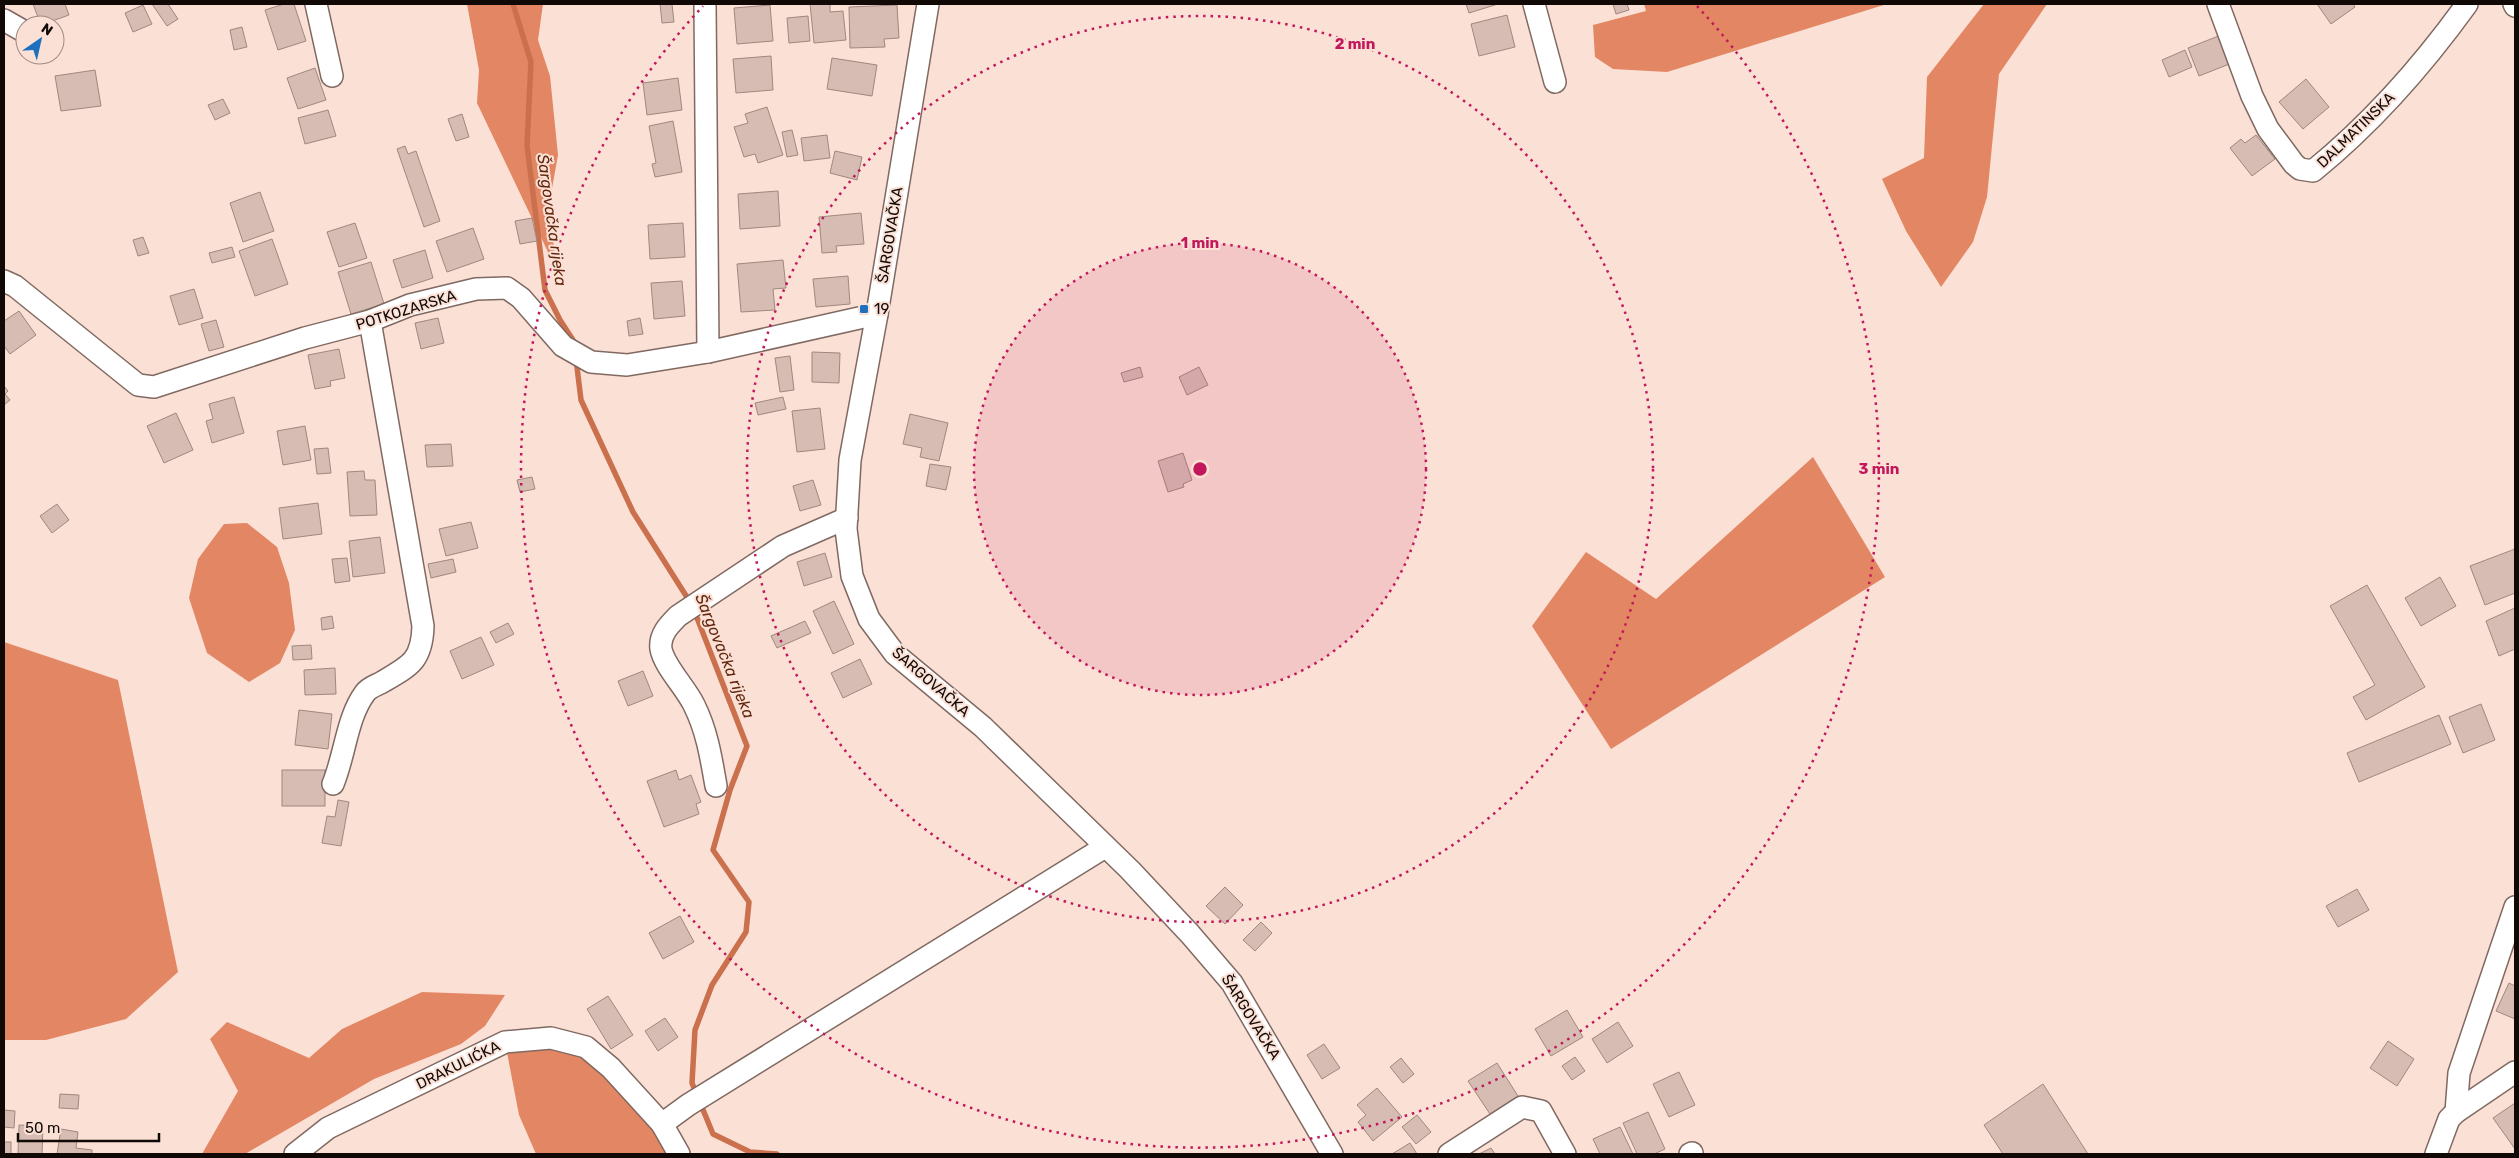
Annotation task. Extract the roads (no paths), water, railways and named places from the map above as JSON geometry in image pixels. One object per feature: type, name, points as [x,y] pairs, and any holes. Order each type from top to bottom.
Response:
[{"type":"street","points":[[316,4],[332,76]]},
{"type":"street","points":[[705,4],[708,352]]},
{"type":"street","name":"ŠARGOVAČKA","points":[[928,4],[878,314],[850,460],[846,529],[852,576],[869,619],[896,654],[983,727],[1190,934],[1232,983],[1332,1154]]},
{"type":"street","points":[[1534,4],[1555,82]]},
{"type":"street","name":"DALMATINSKA","points":[[2218,4],[2252,96],[2268,129],[2294,164],[2300,169],[2313,171],[2338,150],[2407,80],[2441,40],[2467,4]]},
{"type":"street","points":[[4,20],[15,26]]},
{"type":"street","name":"POTKOZARSKA","points":[[4,281],[15,286],[138,384],[154,388],[306,338],[370,321],[410,305],[476,289],[507,288],[521,298],[563,346],[591,362],[627,365],[708,352],[878,314]]},
{"type":"street","points":[[332,784],[342,763],[355,707],[366,691],[411,663],[422,647],[423,626],[370,321]]},
{"type":"street","points":[[716,786],[709,741],[693,704],[661,650],[661,639],[669,624],[678,616],[783,546],[847,518]]},
{"type":"street","points":[[662,1124],[688,1104],[1105,847]]},
{"type":"street","points":[[2456,1112],[2460,1072],[2515,907]]},
{"type":"street","name":"DRAKULIĆKA","points":[[294,1154],[328,1128],[505,1042],[551,1038],[586,1047],[611,1068],[662,1124],[680,1154]]},
{"type":"street","points":[[2436,1154],[2449,1119],[2456,1112],[2515,1072]]},
{"type":"street","points":[[1449,1154],[1522,1107],[1541,1111],[1565,1154]]},
{"type":"waterway","name":"Šargovačka rijeka","points":[[513,4],[531,62],[527,145],[545,290],[574,345]]},
{"type":"waterway","name":"Šargovačka rijeka","points":[[576,359],[581,400],[633,512],[690,602]]},
{"type":"waterway","name":"Šargovačka rijeka","points":[[694,610],[747,746],[730,790],[713,850],[749,902],[746,932],[712,985],[695,1030],[692,1083],[713,1134],[750,1152],[777,1154]]},
{"type":"place","name":"19","points":[[864,309]]}]
